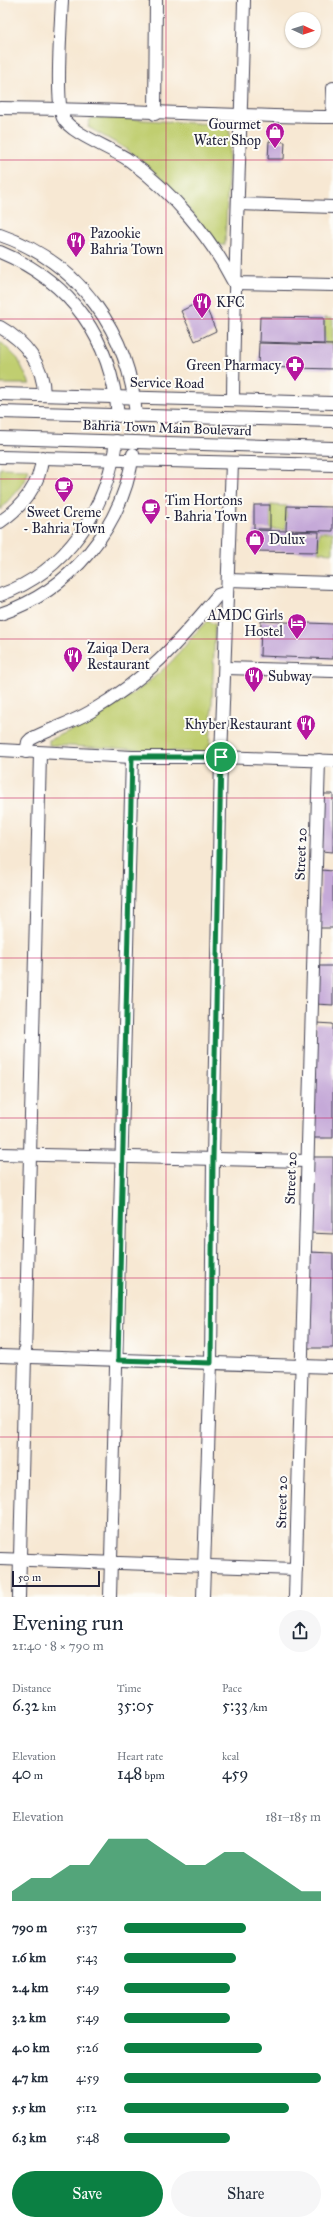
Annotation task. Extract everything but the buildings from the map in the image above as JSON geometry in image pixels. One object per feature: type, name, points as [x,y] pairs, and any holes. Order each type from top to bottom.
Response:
[{"type":"street","points":[[62,0],[59,108],[68,126],[129,160],[163,190],[199,230],[224,264],[234,283]]},
{"type":"street","points":[[155,114],[156,0]]},
{"type":"street","points":[[233,400],[234,283],[242,117],[244,0]]},
{"type":"street","points":[[0,108],[59,108],[155,114],[242,117],[333,117],[333,88]]},
{"type":"street","points":[[238,204],[333,207]]},
{"type":"street","points":[[0,235],[48,258],[86,292],[106,319],[120,345],[128,366],[135,398],[136,416]]},
{"type":"street","points":[[0,252],[43,275],[78,309],[88,323],[103,352],[116,397],[118,416]]},
{"type":"street","points":[[234,283],[333,285]]},
{"type":"street","points":[[0,327],[14,337],[34,358],[41,373],[44,395]]},
{"type":"street","name":"Service Road","points":[[0,394],[333,403]]},
{"type":"street","name":"Bahria Town Main Boulevard","points":[[0,412],[333,422]]},
{"type":"street","name":"Bahria Town Main Boulevard","points":[[0,438],[333,448]]},
{"type":"street","points":[[0,595],[41,573],[72,545],[88,524],[98,505],[114,460],[116,441]]},
{"type":"street","points":[[0,614],[42,594],[64,578],[84,559],[101,537],[115,513],[125,488],[132,461],[134,443]]},
{"type":"street","points":[[0,456],[132,461],[333,465]]},
{"type":"street","points":[[0,522],[19,507],[30,493],[41,473],[42,457]]},
{"type":"street","points":[[203,1597],[211,1363],[213,1159],[221,757],[226,668],[232,463]]},
{"type":"street","points":[[26,752],[28,742],[31,739],[88,713],[141,678],[181,640],[218,595],[228,586],[333,583]]},
{"type":"street","points":[[226,668],[333,671]]},
{"type":"street","points":[[0,750],[40,754],[132,757],[221,757],[333,761]]},
{"type":"street","points":[[20,1597],[40,754]]},
{"type":"street","points":[[110,1597],[118,1360],[132,757]]},
{"type":"street","name":"Street 20","points":[[295,1597],[319,760]]},
{"type":"street","points":[[0,1154],[307,1161]]},
{"type":"street","points":[[0,1356],[333,1367]]},
{"type":"street","points":[[0,1559],[111,1564],[296,1569]]},
{"type":"green space","points":[[96,117],[226,125],[230,133],[225,245],[217,245],[191,212],[153,170],[123,147],[88,127],[90,119]]},
{"type":"green space","points":[[324,318],[333,319],[333,344],[324,344]]},
{"type":"green space","points":[[0,341],[18,359],[30,384],[0,384]]},
{"type":"green space","points":[[0,468],[29,469],[25,481],[0,510]]},
{"type":"green space","points":[[270,505],[287,506],[286,530],[270,529]]},
{"type":"green space","points":[[319,532],[333,532],[333,553],[318,552]]},
{"type":"green space","points":[[207,621],[215,624],[210,753],[49,745],[49,740],[82,725],[114,707],[144,686],[171,662]]},
{"type":"place","name":"Gourmet Water Shop","points":[[275,149]]},
{"type":"place","name":"Pazookie Bahria Town","points":[[76,258]]},
{"type":"place","name":"KFC","points":[[202,319]]},
{"type":"place","name":"Green Pharmacy","points":[[295,382]]},
{"type":"place","name":"Sweet Creme - Bahria Town","points":[[64,503]]},
{"type":"place","name":"Tim Hortons - Bahria Town","points":[[151,525]]},
{"type":"place","name":"Dulux","points":[[255,556]]},
{"type":"place","name":"AMDC Girls Hostel","points":[[297,640]]},
{"type":"place","name":"Zaiqa Dera Restaurant","points":[[73,673]]},
{"type":"place","name":"Subway","points":[[254,693]]},
{"type":"place","name":"Khyber Restaurant","points":[[306,741]]},
{"type":"route","points":[[132,757],[221,757],[213,1159],[211,1363],[118,1360],[132,757]]}]
